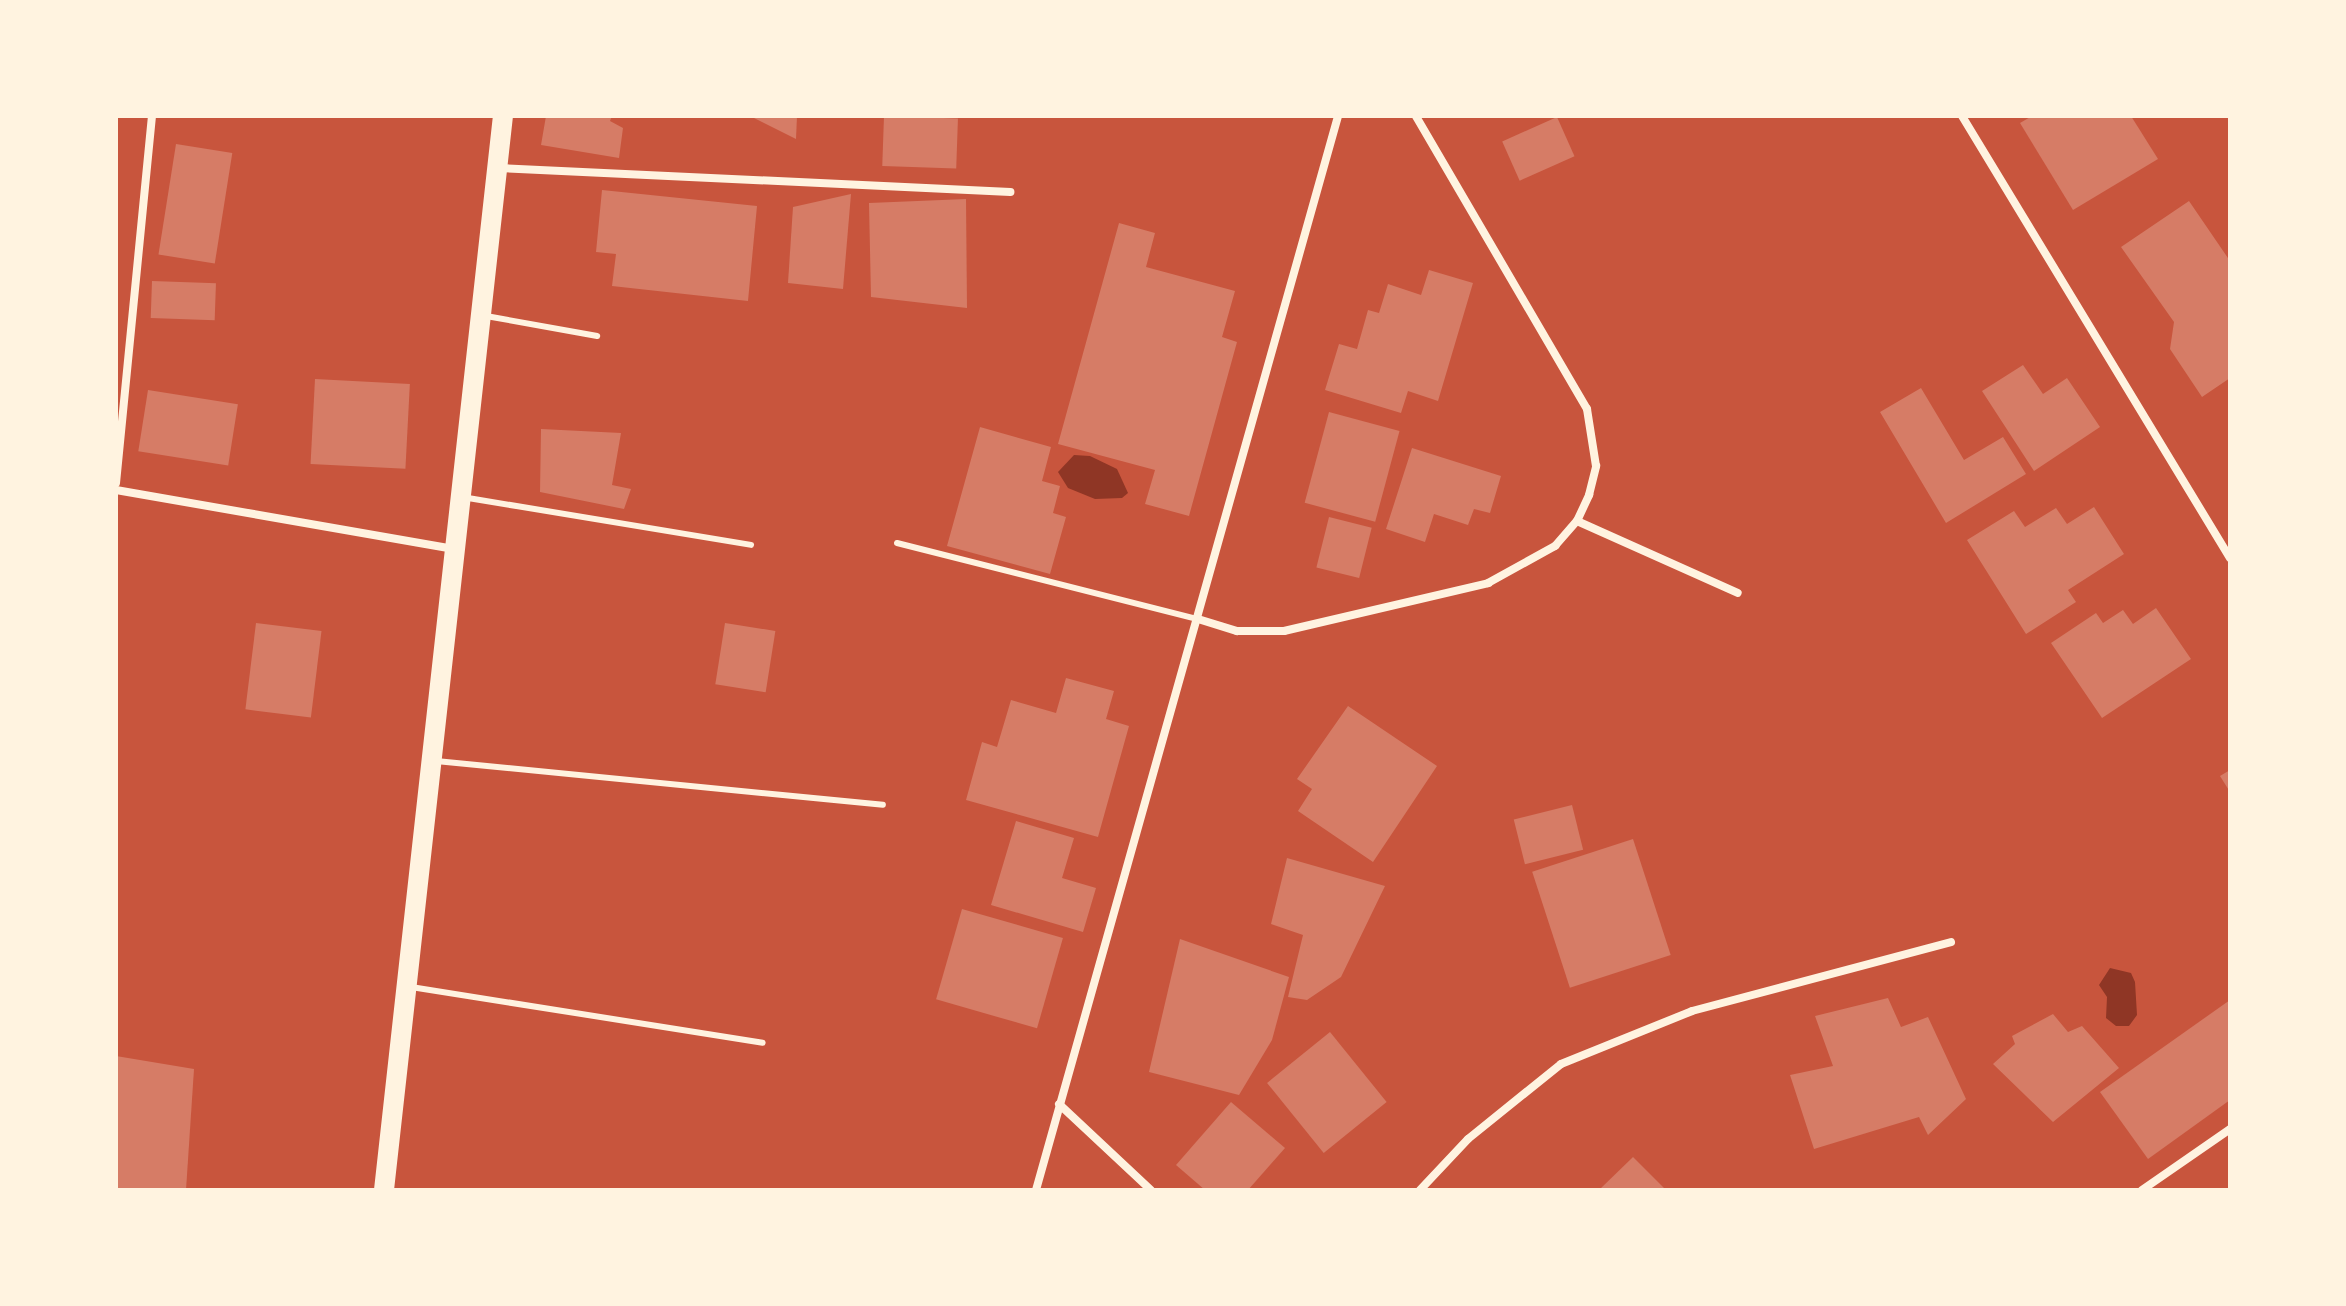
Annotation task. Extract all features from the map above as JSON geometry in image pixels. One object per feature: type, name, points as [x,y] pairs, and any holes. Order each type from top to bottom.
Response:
[{"type":"main road","points":[[384,1190],[503,116]]},
{"type":"street","points":[[116,483],[152,116]]},
{"type":"street","points":[[1036,1190],[1338,116]]},
{"type":"street","points":[[1198,619],[1248,632],[1284,631],[1488,583],[1535,560],[1577,521],[1596,466],[1587,409],[1416,116]]},
{"type":"street","points":[[1962,116],[2230,558]]},
{"type":"street","points":[[498,168],[1010,192]]},
{"type":"street","points":[[116,490],[454,549]]},
{"type":"street","points":[[1577,521],[1738,593]]},
{"type":"street","points":[[1420,1190],[1468,1139],[1561,1064],[1692,1011],[1951,942]]},
{"type":"street","points":[[1059,1104],[1151,1190]]},
{"type":"street","points":[[2142,1190],[2230,1129]]},
{"type":"lane","points":[[481,315],[597,336]]},
{"type":"lane","points":[[460,497],[751,545]]},
{"type":"lane","points":[[897,543],[1198,619]]},
{"type":"lane","points":[[432,760],[883,805]]},
{"type":"lane","points":[[408,986],[763,1043]]},
{"type":"shaded area","points":[[1074,455],[1090,456],[1117,469],[1128,493],[1122,498],[1095,499],[1068,488],[1058,472]]},
{"type":"shaded area","points":[[2110,968],[2131,973],[2135,982],[2137,1015],[2129,1026],[2116,1026],[2106,1018],[2107,997],[2099,985]]},
{"type":"building","points":[[546,116],[612,116],[610,121],[623,128],[619,158],[541,145]]},
{"type":"building","points":[[750,116],[797,116],[796,139]]},
{"type":"building","points":[[884,116],[958,119],[956,169],[882,166]]},
{"type":"building","points":[[2032,116],[2131,116],[2158,159],[2073,210],[2020,123]]},
{"type":"building","points":[[1557,117],[1574,156],[1520,181],[1502,141]]},
{"type":"building","points":[[176,144],[232,153],[215,264],[158,255]]},
{"type":"building","points":[[602,190],[757,206],[748,301],[612,286],[616,254],[596,252]]},
{"type":"building","points":[[851,194],[843,289],[788,283],[793,207]]},
{"type":"building","points":[[966,199],[967,308],[871,297],[869,203]]},
{"type":"building","points":[[2189,201],[2230,261],[2230,378],[2202,397],[2170,349],[2174,322],[2121,247]]},
{"type":"building","points":[[1119,223],[1155,233],[1146,267],[1235,291],[1222,337],[1237,342],[1189,516],[1145,504],[1155,470],[1058,444]]},
{"type":"building","points":[[1429,270],[1473,283],[1438,401],[1408,391],[1401,413],[1325,390],[1339,344],[1357,349],[1368,310],[1379,313],[1388,284],[1421,295]]},
{"type":"building","points":[[152,281],[216,283],[215,320],[151,318]]},
{"type":"building","points":[[2023,365],[2043,394],[2067,378],[2100,427],[2034,471],[1982,391]]},
{"type":"building","points":[[315,379],[410,384],[405,469],[311,464]]},
{"type":"building","points":[[1921,388],[1964,460],[2003,437],[2026,474],[1946,523],[1880,412]]},
{"type":"building","points":[[148,390],[238,404],[228,465],[138,451]]},
{"type":"building","points":[[1329,412],[1400,431],[1375,522],[1305,503]]},
{"type":"building","points":[[980,427],[1051,447],[1042,481],[1060,486],[1053,513],[1066,517],[1050,574],[947,546]]},
{"type":"building","points":[[541,429],[621,433],[612,485],[631,489],[624,509],[540,492]]},
{"type":"building","points":[[1412,448],[1501,476],[1490,513],[1474,509],[1468,525],[1434,514],[1425,542],[1386,529]]},
{"type":"building","points":[[2094,507],[2124,554],[2068,590],[2076,602],[2026,634],[1967,540],[2014,511],[2025,527],[2056,508],[2067,524]]},
{"type":"building","points":[[1329,517],[1372,528],[1359,578],[1316,567]]},
{"type":"building","points":[[2156,608],[2191,659],[2102,718],[2051,643],[2096,613],[2103,623],[2123,610],[2133,624]]},
{"type":"building","points":[[256,623],[322,631],[311,717],[245,709]]},
{"type":"building","points":[[725,623],[775,631],[766,692],[715,684]]},
{"type":"building","points":[[1066,678],[1114,691],[1106,719],[1129,726],[1098,837],[966,800],[982,742],[997,747],[1011,700],[1056,713]]},
{"type":"building","points":[[1348,706],[1437,766],[1373,862],[1298,811],[1312,789],[1297,779]]},
{"type":"building","points":[[2230,770],[2230,792],[2220,776]]},
{"type":"building","points":[[1572,805],[1583,850],[1525,864],[1514,820]]},
{"type":"building","points":[[1016,821],[1074,838],[1062,878],[1096,888],[1083,932],[991,905]]},
{"type":"building","points":[[1633,839],[1671,955],[1570,988],[1532,872]]},
{"type":"building","points":[[1287,858],[1385,886],[1341,977],[1307,1000],[1288,997],[1303,935],[1271,924]]},
{"type":"building","points":[[962,909],[1063,938],[1037,1028],[936,999]]},
{"type":"building","points":[[1180,939],[1289,977],[1272,1040],[1239,1095],[1149,1072]]},
{"type":"building","points":[[1888,998],[1901,1027],[1928,1017],[1966,1099],[1928,1135],[1919,1117],[1814,1149],[1790,1075],[1833,1066],[1815,1016]]},
{"type":"building","points":[[2230,1000],[2230,1100],[2148,1159],[2100,1092]]},
{"type":"building","points":[[2053,1014],[2068,1032],[2082,1026],[2119,1068],[2053,1122],[1993,1064],[2015,1044],[2012,1036]]},
{"type":"building","points":[[1330,1032],[1387,1102],[1324,1153],[1267,1083]]},
{"type":"building","points":[[116,1056],[194,1069],[186,1190],[116,1190]]},
{"type":"building","points":[[1231,1102],[1285,1148],[1248,1190],[1205,1190],[1176,1165]]},
{"type":"building","points":[[1633,1157],[1666,1190],[1599,1190]]}]
